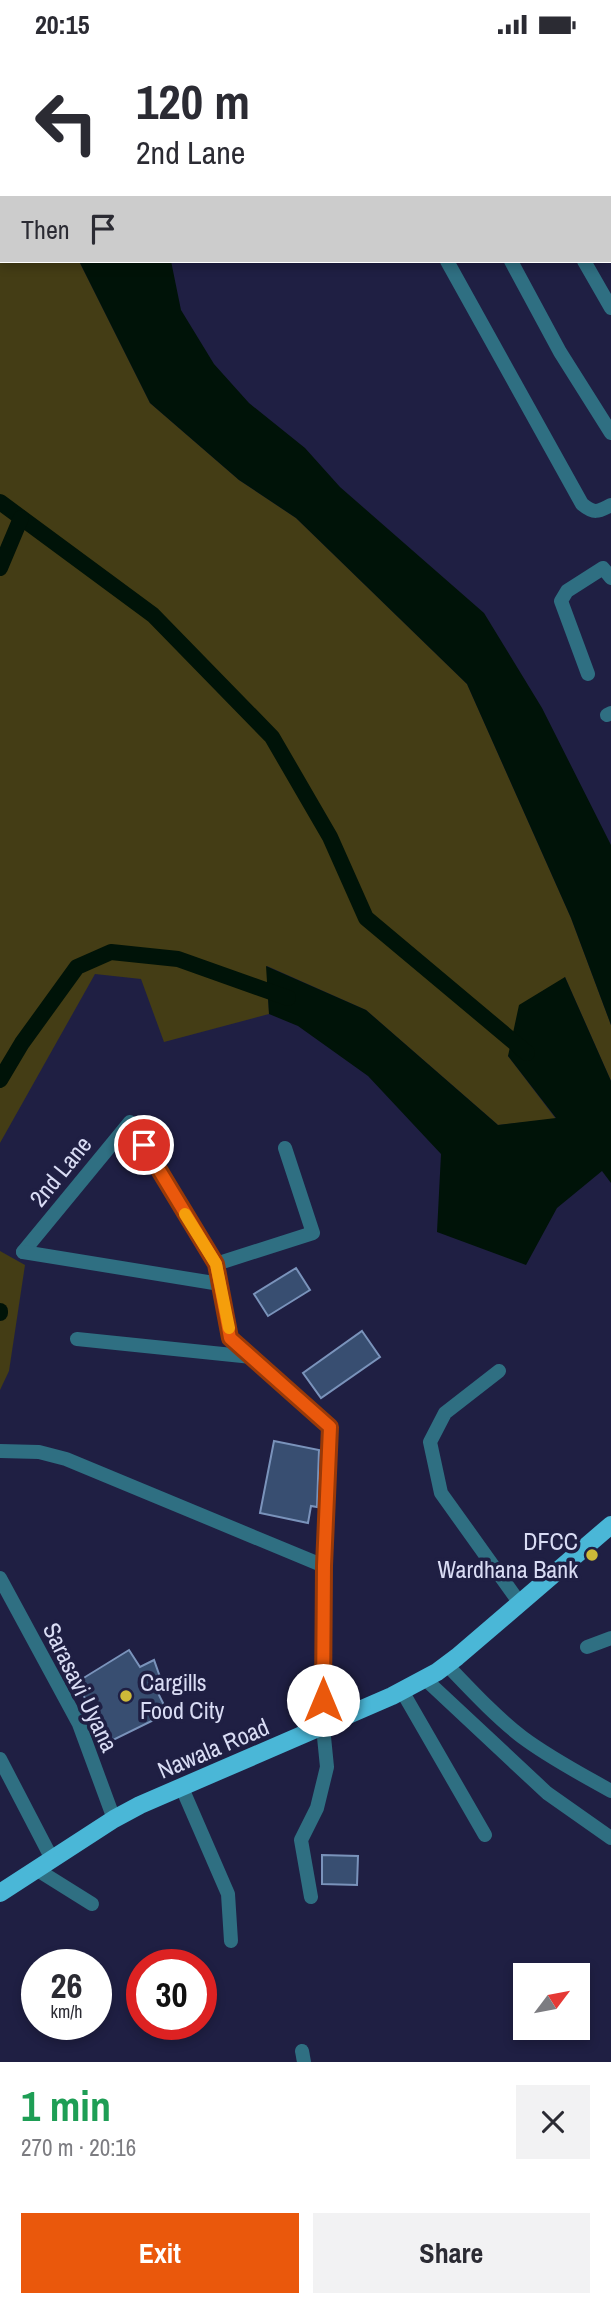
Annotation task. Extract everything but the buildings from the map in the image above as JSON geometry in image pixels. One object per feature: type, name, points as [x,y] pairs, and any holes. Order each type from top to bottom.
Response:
[{"type":"main road","name":"Nawala Road","points":[[2,1886],[36,1869],[114,1819],[425,1679],[447,1665],[611,1525]]},
{"type":"street","points":[[448,263],[582,504],[592,512],[611,505]]},
{"type":"street","points":[[512,263],[560,352],[611,433]]},
{"type":"street","points":[[585,263],[611,308]]},
{"type":"street","points":[[588,674],[561,601],[567,591],[603,568],[611,578]]},
{"type":"street","name":"2nd Lane","points":[[220,1284],[23,1252],[130,1122],[216,1264],[220,1284],[230,1338],[330,1427],[324,1566],[323,1727],[327,1767],[317,1808],[301,1840],[311,1897]]},
{"type":"street","points":[[216,1264],[313,1233],[285,1148]]},
{"type":"street","points":[[77,1339],[252,1357]]},
{"type":"street","points":[[499,1371],[445,1413],[430,1442],[441,1493],[519,1602]]},
{"type":"street","points":[[0,1451],[39,1452],[66,1459],[324,1566]]},
{"type":"street","name":"Sarasavi Uyana","points":[[0,1579],[79,1724],[114,1819]]},
{"type":"street","points":[[587,1647],[611,1638]]},
{"type":"street","points":[[447,1665],[522,1736],[564,1765],[611,1791]]},
{"type":"street","points":[[425,1679],[547,1793],[611,1838]]},
{"type":"street","points":[[402,1691],[485,1835]]},
{"type":"street","points":[[0,1759],[52,1859]]},
{"type":"street","points":[[182,1788],[228,1894],[231,1941]]},
{"type":"street","points":[[36,1869],[92,1904]]},
{"type":"shaded area","points":[[0,263],[80,263],[150,403],[239,480],[296,518],[467,684],[571,918],[611,1025],[611,1081],[565,977],[508,1056],[556,1119],[498,1125],[366,1010],[267,966],[269,1014],[164,1042],[141,979],[95,974],[0,1143]]},
{"type":"shaded area","points":[[80,263],[171,263],[181,310],[214,364],[249,403],[305,448],[340,487],[484,613],[542,708],[611,845],[611,1025],[571,918],[467,684],[296,518],[239,480],[150,403]]},
{"type":"shaded area","points":[[266,966],[366,1010],[498,1125],[556,1118],[508,1056],[519,1005],[565,977],[611,1081],[611,1183],[602,1171],[557,1208],[526,1265],[437,1232],[441,1154],[368,1076],[298,1026],[269,1014]]},
{"type":"shaded area","points":[[0,1251],[25,1265],[9,1371],[0,1390]]},
{"type":"waterway","points":[[0,502],[153,615],[272,737],[330,837],[366,918],[527,1053]]},
{"type":"waterway","points":[[0,568],[21,518]]},
{"type":"waterway","points":[[0,1080],[22,1043],[77,967],[111,952],[178,959],[288,998]]},
{"type":"slow traffic","points":[[185,1214],[216,1264],[229,1328]]},
{"type":"place","name":"DFCC Wardhana Bank","points":[[592,1555]]},
{"type":"place","name":"Cargills Food City","points":[[126,1696]]},
{"type":"route","points":[[144,1145],[216,1264],[230,1338],[330,1427],[324,1566],[323,1700]]}]
